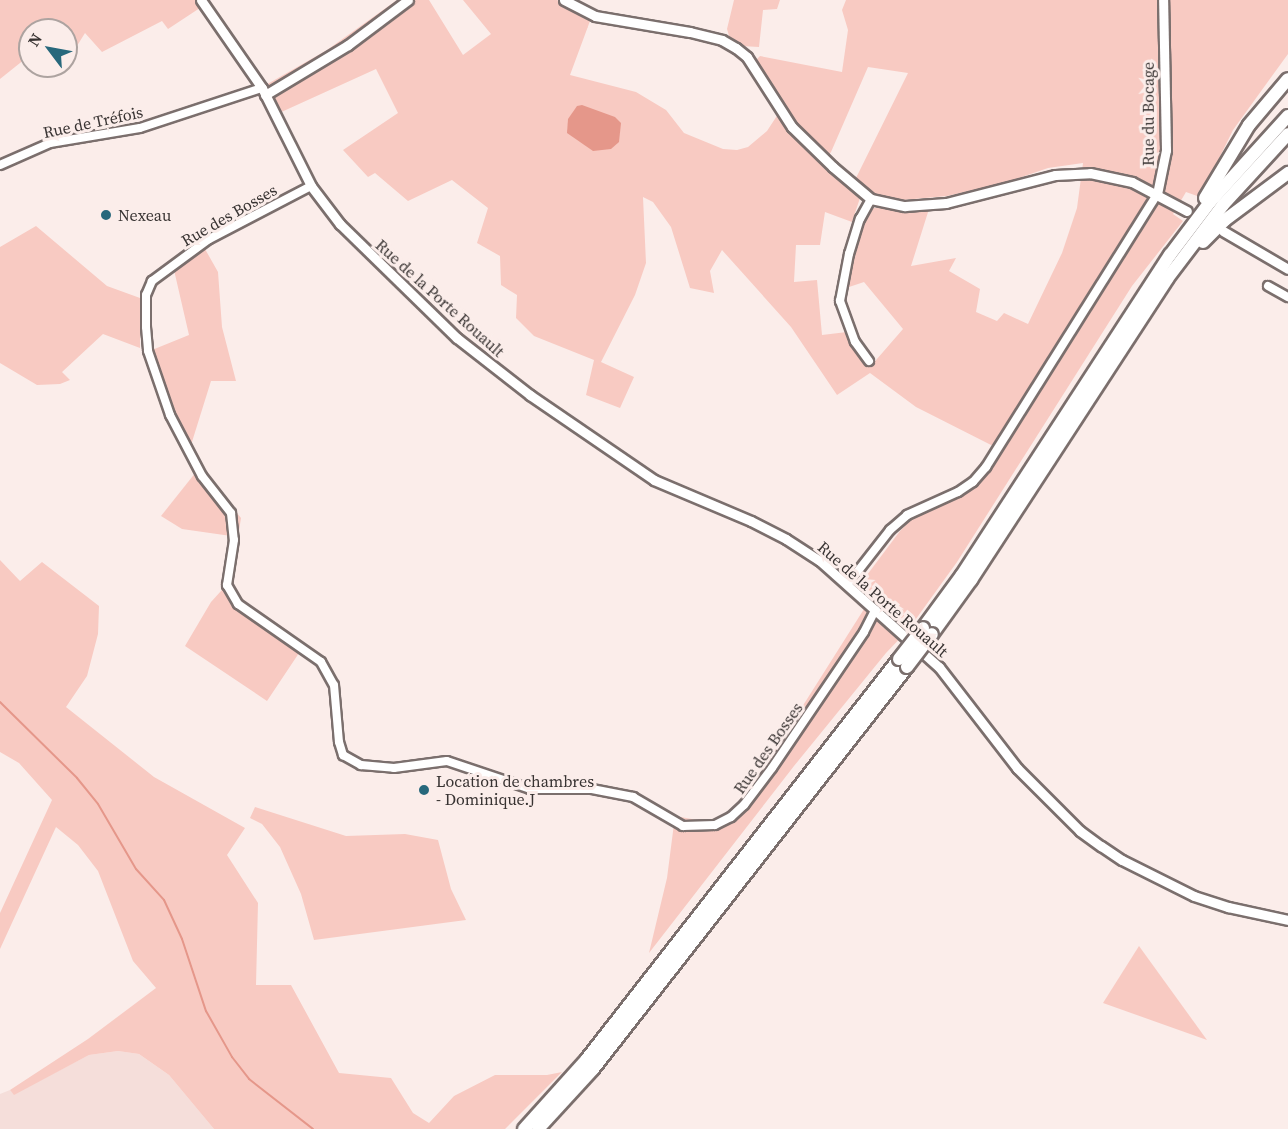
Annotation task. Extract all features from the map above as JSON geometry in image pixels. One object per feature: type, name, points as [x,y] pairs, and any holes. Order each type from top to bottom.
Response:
[{"type":"highway","points":[[1170,255],[1178,234],[1213,188],[1249,125],[1288,69]]},
{"type":"highway","points":[[1249,125],[1288,79]]},
{"type":"highway","points":[[928,631],[962,574],[1170,255],[1210,202],[1288,116]]},
{"type":"highway","points":[[524,1129],[587,1059],[971,580],[1167,279],[1223,205],[1288,134]]},
{"type":"highway","points":[[1167,279],[1179,270],[1225,220],[1288,173]]},
{"type":"highway","points":[[538,1129],[593,1069],[903,663]]},
{"type":"street","name":"Rue de la Porte Rouault","points":[[201,0],[263,92],[311,186],[339,224],[457,338],[530,396],[654,480],[751,521],[786,539],[820,561],[939,667],[1017,768],[1080,831],[1101,846],[1122,860],[1194,896],[1228,907],[1288,921]]},
{"type":"street","points":[[263,92],[348,45],[408,0]]},
{"type":"street","points":[[564,0],[595,16],[610,20],[690,32],[722,40],[747,57],[792,127],[871,199],[905,206],[946,203],[1072,173],[1105,175],[1132,182],[1187,211]]},
{"type":"street","name":"Rue du Bocage","points":[[1157,194],[1166,150],[1163,0]]},
{"type":"street","name":"Rue de Tréfois","points":[[0,165],[50,143],[141,128],[263,92]]},
{"type":"street","name":"Rue des Bosses","points":[[311,186],[208,239],[152,281],[146,295],[146,327],[148,351],[170,415],[202,476],[231,513],[234,540],[226,585],[238,604],[321,662],[334,684],[339,742],[343,755],[361,765],[394,768],[447,760],[530,789],[592,789],[633,797],[682,826],[715,825],[731,817],[744,805],[772,768],[864,632],[875,610]]},
{"type":"street","points":[[847,585],[890,530],[907,515],[958,492],[973,482],[986,468],[1157,194]]},
{"type":"street","points":[[869,361],[855,342],[840,301],[849,254],[861,219],[871,199]]},
{"type":"street","points":[[1223,231],[1288,269]]},
{"type":"street","points":[[1268,286],[1288,297]]},
{"type":"shaded area","points":[[0,0],[207,0],[209,2],[168,29],[162,21],[102,52],[85,33],[78,44],[78,18],[18,18],[18,65],[0,79]]},
{"type":"shaded area","points":[[397,0],[429,0],[463,55],[491,34],[463,0],[557,0],[590,21],[570,75],[636,92],[666,110],[684,133],[723,149],[737,150],[748,147],[767,131],[784,105],[755,61],[760,56],[842,72],[848,30],[842,10],[846,0],[1288,0],[1288,54],[1233,130],[1200,197],[1186,192],[1173,214],[1183,221],[1132,286],[957,562],[908,630],[886,653],[794,766],[649,953],[667,878],[675,816],[703,821],[722,819],[740,805],[871,598],[858,587],[900,531],[915,516],[962,496],[995,447],[916,407],[870,373],[837,395],[791,327],[722,250],[710,271],[714,293],[690,288],[671,227],[653,202],[643,197],[646,263],[635,295],[601,362],[634,377],[620,408],[586,395],[594,360],[534,336],[516,318],[517,295],[501,285],[500,256],[477,243],[488,208],[452,180],[408,201],[375,173],[368,177],[343,150],[398,113],[376,69],[277,114],[264,86],[327,50]],"holes":[[[868,67],[908,73],[855,180],[866,190],[880,197],[903,200],[947,196],[1004,183],[1048,168],[1083,163],[1077,208],[1062,253],[1028,324],[1004,313],[997,321],[976,312],[980,289],[949,271],[956,258],[911,266],[929,209],[874,208],[869,211],[864,220],[846,288],[864,282],[903,329],[870,367],[857,355],[847,332],[822,335],[817,280],[794,282],[796,245],[820,245],[825,212],[852,222],[860,198],[821,165],[831,152]]]},
{"type":"shaded area","points":[[734,0],[780,0],[777,9],[763,10],[759,47],[741,46],[730,39],[727,29]]},
{"type":"shaded area","points":[[582,105],[615,117],[621,123],[619,142],[611,149],[593,151],[567,133],[568,119],[577,106]]},
{"type":"shaded area","points":[[36,226],[107,286],[140,298],[140,348],[103,334],[62,372],[70,380],[60,384],[37,385],[0,363],[0,247]]},
{"type":"shaded area","points":[[205,249],[218,272],[222,327],[236,381],[211,381],[191,445],[168,401],[152,350],[189,335],[174,270]]},
{"type":"shaded area","points":[[200,467],[241,518],[238,537],[182,529],[161,516]]},
{"type":"shaded area","points":[[0,560],[20,581],[42,562],[99,606],[98,634],[87,676],[66,707],[154,777],[245,828],[227,855],[258,903],[256,985],[291,985],[339,1073],[391,1078],[413,1113],[429,1123],[454,1096],[495,1075],[547,1075],[562,1072],[505,1129],[214,1129],[169,1075],[139,1054],[118,1051],[89,1055],[14,1095],[10,1090],[88,1039],[156,988],[133,961],[98,871],[78,845],[56,827],[0,949],[0,913],[52,800],[19,763],[0,752]]},
{"type":"shaded area","points":[[231,580],[243,600],[291,633],[286,645],[299,653],[267,701],[185,646],[211,602]]},
{"type":"shaded area","points":[[255,807],[346,836],[405,834],[438,840],[451,889],[466,920],[314,940],[301,894],[280,847],[262,824],[250,818]]},
{"type":"shaded area","points":[[1139,946],[1207,1040],[1103,1003]]},
{"type":"shaded area","points":[[118,1051],[139,1054],[169,1075],[214,1129],[0,1129],[0,1094],[10,1090],[14,1094],[89,1055]]},
{"type":"waterway","points":[[0,702],[77,778],[98,804],[136,869],[164,900],[182,939],[206,1011],[232,1057],[249,1079],[313,1129]]},
{"type":"place","name":"Nexeau","points":[[106,215]]},
{"type":"place","name":"Location de chambres - Dominique.J","points":[[424,790]]}]
